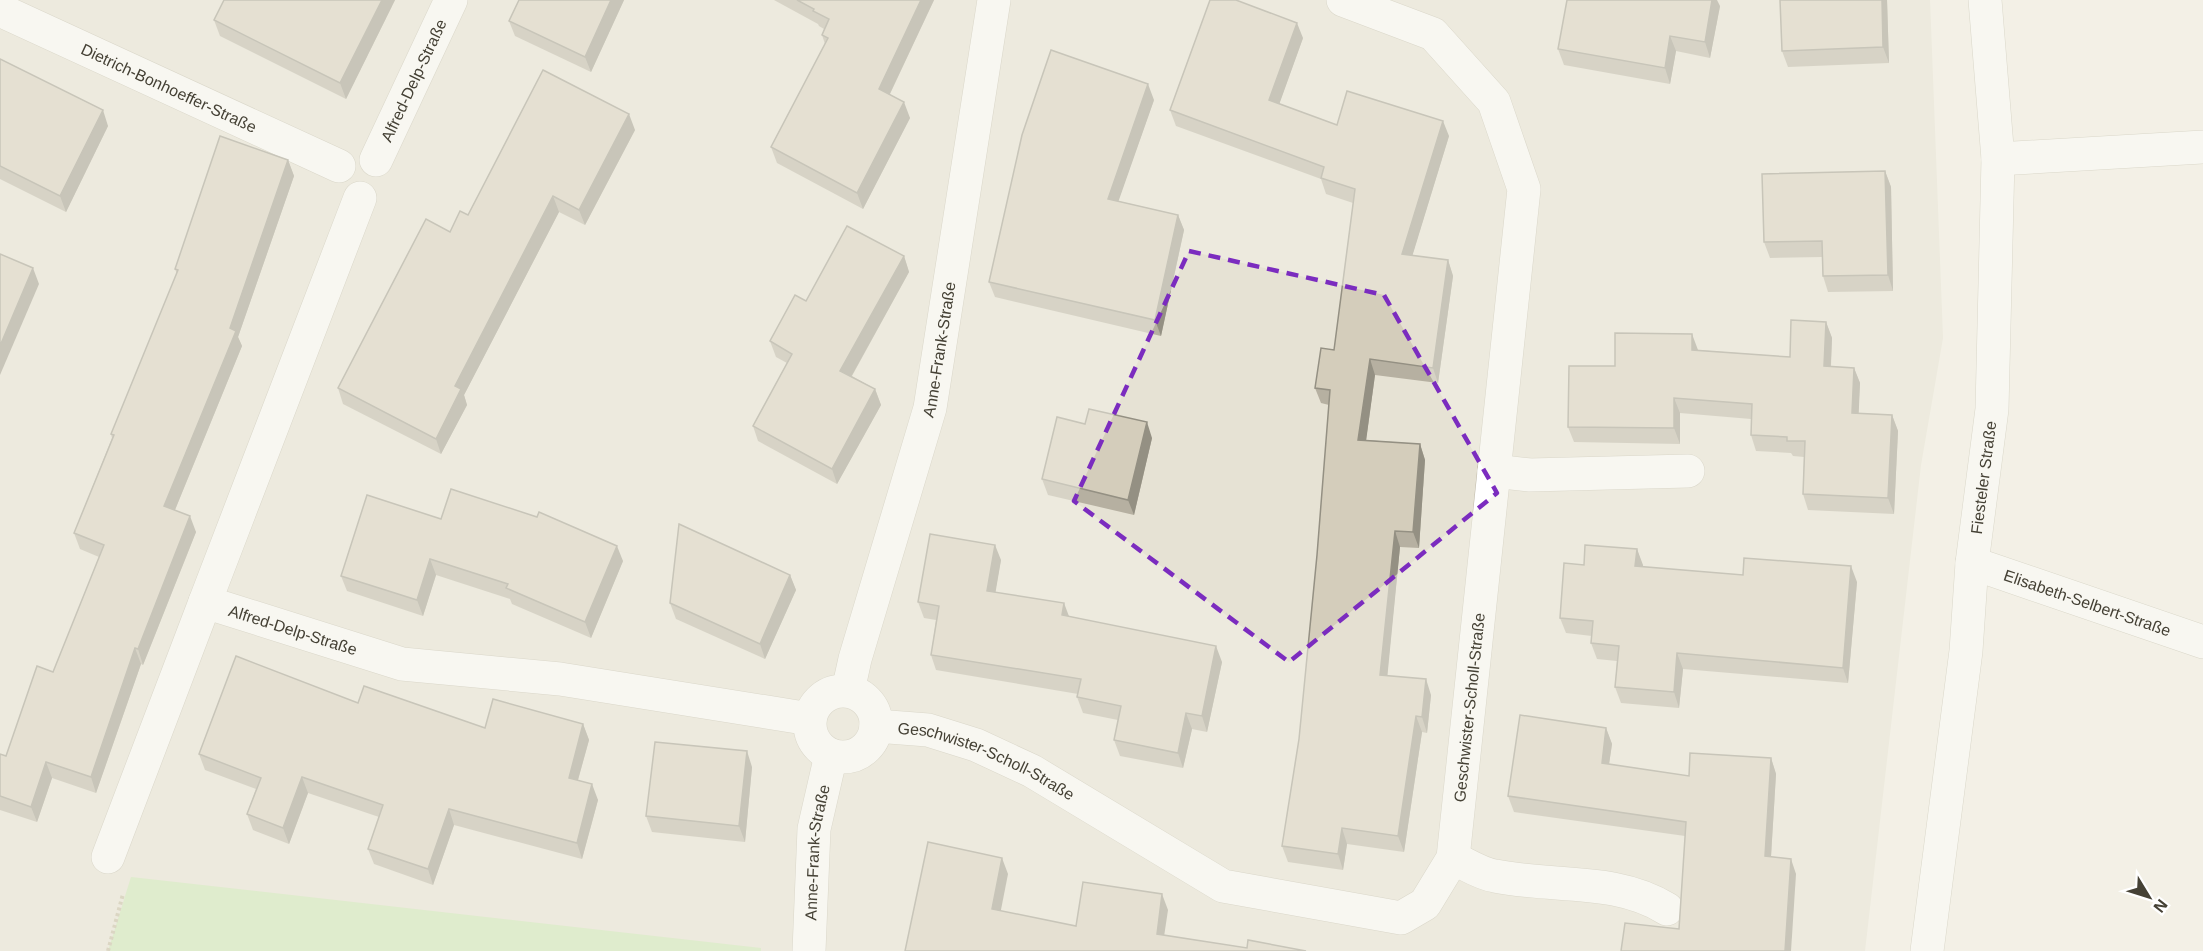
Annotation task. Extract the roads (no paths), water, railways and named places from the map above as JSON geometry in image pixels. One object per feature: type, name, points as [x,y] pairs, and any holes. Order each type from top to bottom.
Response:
[{"type":"street","name":"Alfred-Delp-Straße","points":[[376,160],[451,0]]},
{"type":"street","name":"Anne-Frank-Straße","points":[[848,691],[855,659],[930,408],[994,0]]},
{"type":"street","name":"Geschwister-Scholl-Straße","points":[[876,726],[928,730],[976,745],[1032,771],[1223,886],[1401,918],[1425,904],[1453,858],[1524,189],[1494,102],[1433,34],[1343,0]]},
{"type":"street","name":"Fiesteler Straße","points":[[1927,951],[1966,651],[1972,563],[1992,410],[1998,159],[1985,0]]},
{"type":"street","name":"Dietrich-Bonhoeffer-Straße","points":[[0,9],[339,166]]},
{"type":"street","points":[[1998,159],[2203,147]]},
{"type":"street","name":"Alfred-Delp-Straße","points":[[339,166],[343,159],[356,153],[370,156],[376,160],[382,174],[379,187],[368,197],[360,198],[205,602],[402,664],[561,680],[810,719]]},
{"type":"street","points":[[339,166],[337,181],[340,188],[360,198]]},
{"type":"street","points":[[1494,471],[1530,475],[1688,471]]},
{"type":"street","name":"Elisabeth-Selbert-Straße","points":[[1972,563],[2203,642]]},
{"type":"street","points":[[108,857],[205,602]]},
{"type":"street","points":[[848,691],[866,699],[875,716],[876,726],[869,745],[852,756],[841,757],[831,755],[816,745],[812,737],[810,719],[819,700],[828,694],[848,691]]},
{"type":"street","name":"Anne-Frank-Straße","points":[[809,951],[814,829],[831,755]]},
{"type":"street","points":[[1453,858],[1494,876],[1627,891],[1650,898],[1667,909]]}]
